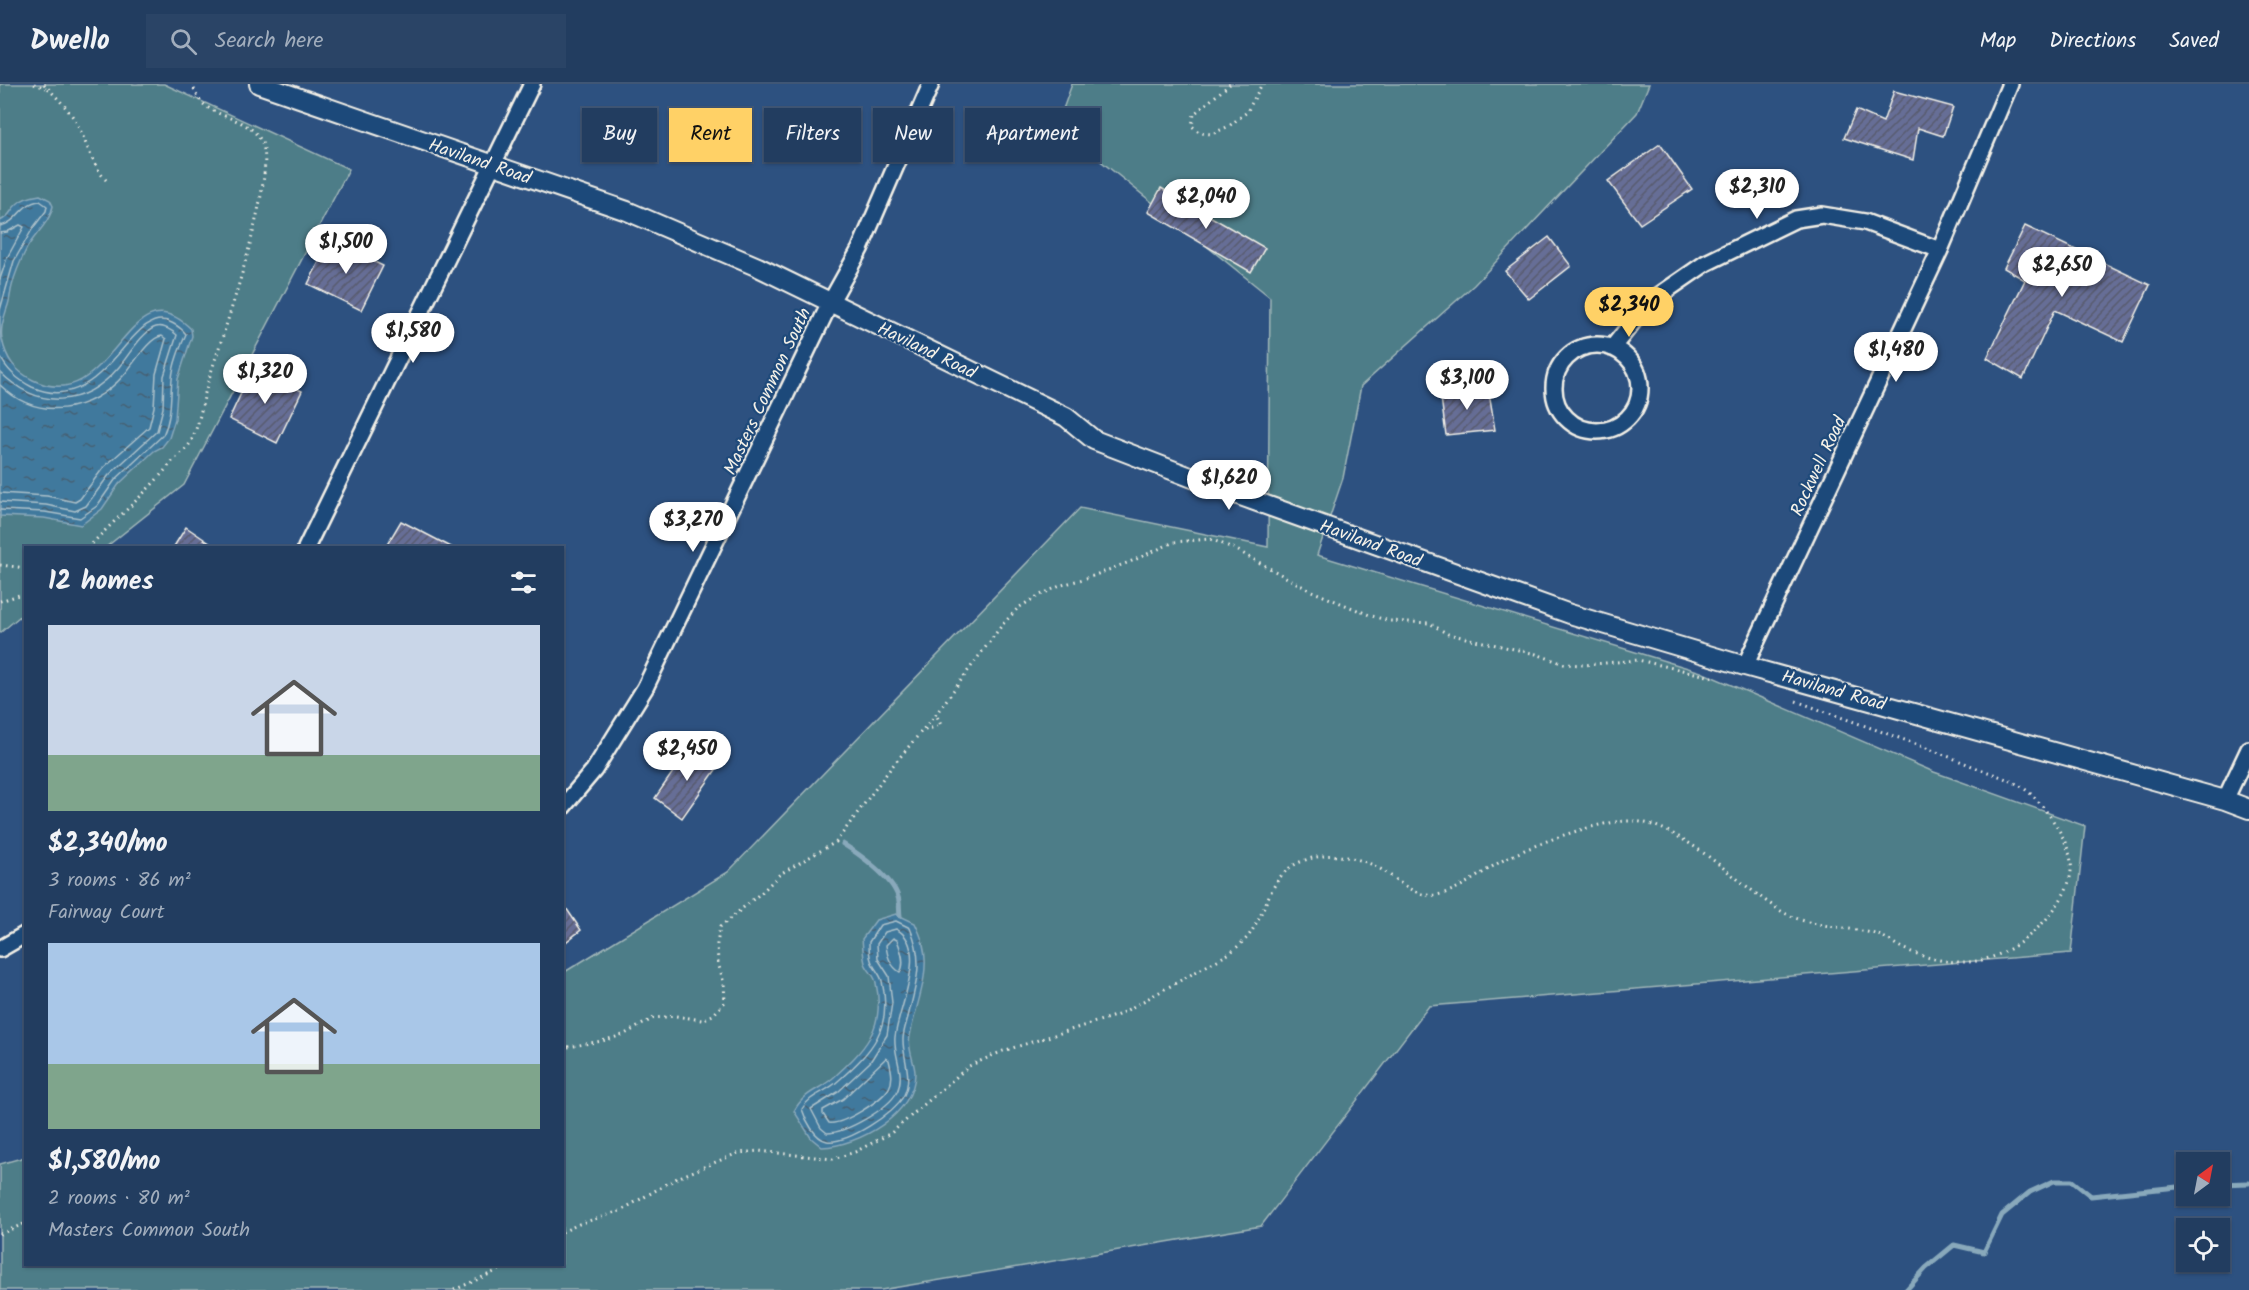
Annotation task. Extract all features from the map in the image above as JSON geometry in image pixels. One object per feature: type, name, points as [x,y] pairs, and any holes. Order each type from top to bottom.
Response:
[{"type":"street","name":"Haviland Road","points":[[259,84],[627,211],[758,267],[1066,417],[1094,440],[1224,490],[1570,614],[1745,666],[2225,800],[2249,809]]},
{"type":"street","points":[[307,546],[490,165],[532,84]]},
{"type":"street","name":"Masters Common South","points":[[564,805],[594,771],[645,688],[830,303],[860,249],[931,84]]},
{"type":"street","name":"Rockwell Road","points":[[1745,666],[1940,250],[2010,84]]},
{"type":"street","points":[[1612,348],[1648,303],[1706,262],[1796,219],[1822,215],[1865,222],[1940,250]]},
{"type":"street","points":[[1598,345],[1612,348],[1625,355],[1634,366],[1640,379],[1636,408],[1628,419],[1616,427],[1602,431],[1588,430],[1575,425],[1560,409],[1554,390],[1556,376],[1562,363],[1572,353],[1585,347],[1598,345]]},
{"type":"street","points":[[2225,800],[2249,749]]},
{"type":"street","points":[[0,949],[24,935]]},
{"type":"path","points":[[34,84],[48,89]]},
{"type":"path","points":[[44,84],[63,103],[75,120],[87,144],[94,166],[109,183]]},
{"type":"path","points":[[90,546],[157,481],[172,461],[190,444],[231,312],[264,182],[265,159],[262,143],[252,131],[238,121],[203,106],[195,93],[193,84]]},
{"type":"path","points":[[1230,84],[1194,114],[1192,126],[1200,133],[1212,134],[1229,126],[1247,112],[1262,84]]},
{"type":"path","points":[[564,1048],[623,1035],[654,1018],[676,1016],[702,1020],[713,1015],[725,1002],[724,983],[718,963],[717,944],[720,927],[780,874],[836,842],[1002,625],[1018,608],[1062,585],[1113,569],[1174,542],[1210,539],[1233,548],[1309,590],[1390,621],[1429,623],[1448,634],[1536,654],[1564,664],[1584,665],[1638,660],[1721,678]]},
{"type":"path","points":[[0,564],[24,568]]},
{"type":"path","points":[[0,601],[24,594]]},
{"type":"path","points":[[564,1231],[620,1211],[677,1178],[738,1153],[759,1151],[833,1159],[871,1144],[906,1122],[969,1066],[1003,1051],[1118,1015],[1230,952],[1244,942],[1253,930],[1280,876],[1291,867],[1325,856],[1350,858],[1374,865],[1410,890],[1426,896],[1454,889],[1503,860],[1548,841],[1612,822],[1634,821],[1674,835],[1700,851],[1785,914],[1821,926],[1880,936],[1918,955],[1945,961],[1980,961],[2014,946],[2032,934],[2046,920],[2058,905],[2067,887],[2072,869],[2070,854],[2053,822],[2025,788],[1944,754],[1791,699]]},
{"type":"path","points":[[923,730],[941,725],[936,714]]},
{"type":"path","points":[[0,1234],[24,1225]]},
{"type":"path","points":[[454,1290],[508,1266]]},
{"type":"green space","points":[[0,84],[164,84],[349,169],[184,485],[107,546],[24,546],[24,613],[0,633]]},
{"type":"green space","points":[[1072,84],[1649,84],[1637,113],[1474,285],[1361,386],[1343,478],[1317,555],[1701,672],[1934,772],[2085,826],[2071,953],[1429,1006],[1261,1226],[881,1290],[0,1290],[0,1164],[24,1157],[24,1266],[564,1266],[564,972],[728,872],[1080,508],[1268,547],[1270,297],[1100,161],[1100,108],[1063,108]]},
{"type":"water","points":[[40,195],[50,200],[53,206],[46,223],[27,248],[20,262],[2,327],[4,346],[9,358],[21,373],[33,380],[60,386],[82,379],[101,364],[134,327],[150,315],[169,314],[191,329],[192,336],[178,379],[175,419],[169,438],[162,447],[154,451],[119,484],[102,509],[81,525],[44,518],[0,516],[0,221],[7,217],[19,202]]},
{"type":"water","points":[[896,914],[915,923],[922,939],[925,956],[924,979],[909,1040],[915,1072],[913,1087],[896,1114],[882,1125],[852,1141],[822,1147],[811,1138],[794,1111],[807,1095],[844,1068],[870,1037],[878,1013],[878,999],[875,980],[865,963],[862,939],[876,920]]},
{"type":"building","points":[[1894,91],[1953,107],[1943,136],[1918,128],[1913,160],[1844,138],[1856,110],[1883,122]]},
{"type":"building","points":[[1660,144],[1692,189],[1640,224],[1608,181]]},
{"type":"building","points":[[1161,188],[1265,248],[1251,272],[1148,212]]},
{"type":"building","points":[[2025,226],[2150,285],[2123,342],[2055,310],[2023,379],[1987,358],[2025,280],[2004,268]]},
{"type":"building","points":[[1549,237],[1571,266],[1529,299],[1505,271]]},
{"type":"building","points":[[330,240],[383,266],[361,310],[308,284]]},
{"type":"building","points":[[253,368],[302,391],[277,443],[229,419]]},
{"type":"building","points":[[1488,387],[1495,430],[1446,435],[1440,390]]},
{"type":"building","points":[[401,521],[449,546],[386,546]]},
{"type":"building","points":[[186,527],[214,546],[174,546]]},
{"type":"building","points":[[691,746],[720,764],[682,818],[655,798]]},
{"type":"building","points":[[564,905],[581,930],[564,943]]},
{"type":"waterway","points":[[843,844],[866,860],[890,882],[899,899],[900,916]]},
{"type":"waterway","points":[[1906,1290],[1926,1268],[1954,1245],[1984,1252],[2002,1215],[2030,1192],[2054,1181],[2072,1181],[2091,1196],[2176,1187]]},
{"type":"waterway","points":[[2230,1184],[2249,1183]]}]
